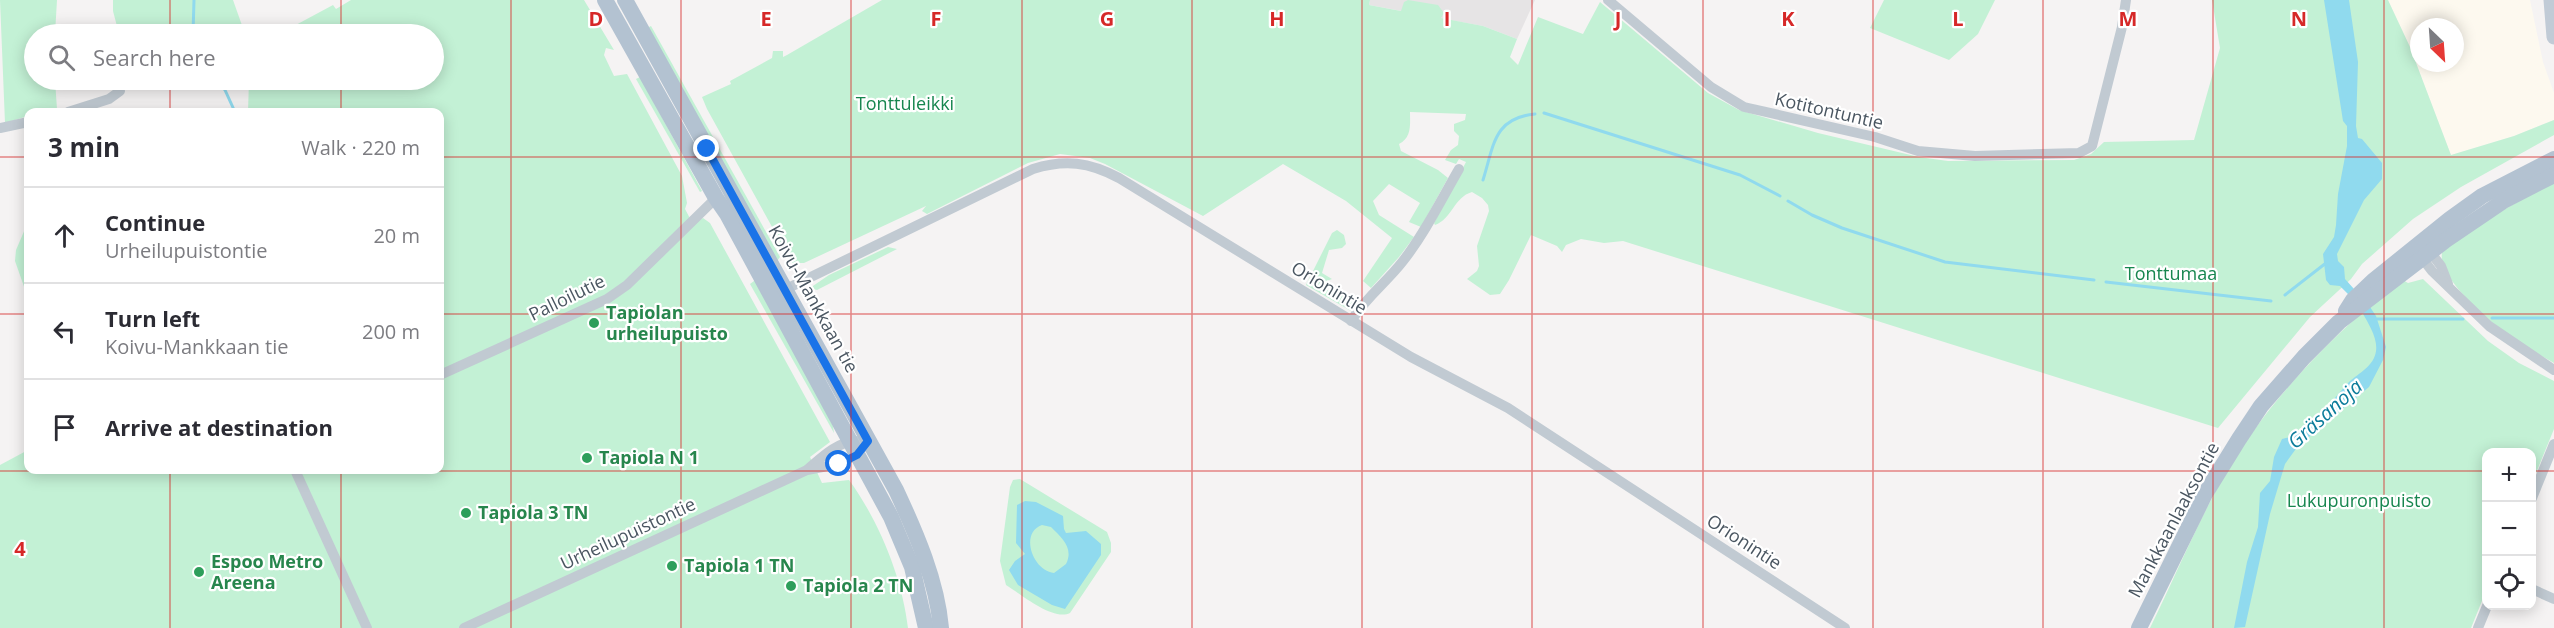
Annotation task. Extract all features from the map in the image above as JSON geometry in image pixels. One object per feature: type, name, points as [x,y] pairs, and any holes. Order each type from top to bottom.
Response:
[{"type":"main road","name":"Koivu-Mankkaan tie","points":[[605,0],[716,198],[779,293],[868,441],[908,515],[934,590],[941,628]]},
{"type":"main road","name":"Koivu-Mankkaan tie","points":[[625,0],[779,293],[853,448],[902,538],[912,567],[926,628]]},
{"type":"main road","points":[[2551,0],[2554,37]]},
{"type":"main road","name":"Mankkaanlaaksontie","points":[[2424,251],[2482,196],[2554,159]]},
{"type":"main road","name":"Mankkaanlaaksontie","points":[[2139,628],[2205,494],[2239,439],[2261,406],[2304,357],[2339,322],[2353,300],[2424,251],[2505,200],[2554,175]]},
{"type":"street","name":"Kotitontuntie","points":[[1608,0],[1711,87],[1744,108],[1875,137],[1918,151],[1975,156],[2079,153],[2094,142],[2122,27],[2126,0]]},
{"type":"street","points":[[81,108],[109,99],[120,91]]},
{"type":"street","points":[[0,128],[24,123]]},
{"type":"street","name":"Orionintie","points":[[779,293],[1033,169],[1053,163],[1076,162],[1104,170],[1412,357],[1508,408],[1845,628]]},
{"type":"street","points":[[1351,321],[1362,304],[1402,262],[1459,169]]},
{"type":"street","name":"Palloilutie","points":[[444,373],[586,310],[627,285],[716,198]]},
{"type":"street","points":[[2424,251],[2432,271],[2489,326],[2554,370]]},
{"type":"street","name":"Urheilupuistontie","points":[[807,470],[830,451],[853,448],[868,441]]},
{"type":"street","points":[[2536,488],[2554,444]]},
{"type":"street","name":"Urheilupuistontie","points":[[464,628],[807,470],[839,464],[853,448]]},
{"type":"street","points":[[297,474],[367,628]]},
{"type":"street","points":[[2536,591],[2554,599]]},
{"type":"street","points":[[2478,628],[2485,610]]},
{"type":"shaded area","points":[[1370,0],[1535,0],[1517,39],[1483,26],[1369,5]]},
{"type":"shaded area","points":[[2388,0],[2530,0],[2543,62],[2554,93],[2554,120],[2514,136],[2451,155],[2419,72],[2464,72],[2464,18],[2410,18],[2410,47]]},
{"type":"green space","points":[[0,0],[57,0],[56,24],[24,24],[24,90],[56,90],[57,108],[24,108],[24,117],[5,123]]},
{"type":"green space","points":[[113,0],[233,0],[242,24],[116,24]]},
{"type":"green space","name":"Tapiolan urheilupuisto","points":[[351,0],[584,0],[614,50],[606,48],[604,55],[614,76],[627,74],[682,176],[687,203],[685,209],[693,224],[703,218],[710,223],[830,442],[810,457],[822,483],[849,480],[870,513],[895,570],[908,628],[0,628],[0,465],[24,452],[24,474],[444,474],[444,108],[248,108],[249,90],[444,90],[444,24],[298,24],[333,5],[336,9]]},
{"type":"green space","points":[[882,0],[1370,0],[1369,5],[1401,11],[1404,2],[1408,0],[1438,5],[1444,13],[1441,18],[1483,26],[1517,39],[1510,57],[1518,65],[1538,17],[1583,34],[1600,2],[1708,93],[1739,110],[1818,133],[1919,157],[1948,161],[2074,160],[2091,154],[2104,142],[2194,140],[2220,48],[2212,0],[2388,0],[2410,47],[2410,72],[2419,72],[2451,155],[2514,136],[2554,120],[2554,135],[2461,187],[2413,219],[2362,264],[2351,279],[2310,317],[2218,428],[1623,241],[1604,243],[1581,239],[1566,245],[1562,252],[1557,246],[1531,235],[1500,294],[1490,295],[1467,279],[1477,271],[1479,266],[1477,246],[1489,211],[1488,205],[1472,192],[1461,198],[1441,222],[1435,225],[1434,223],[1466,162],[1459,159],[1456,164],[1445,160],[1451,150],[1458,145],[1459,136],[1454,131],[1454,124],[1465,120],[1466,114],[1410,112],[1408,134],[1399,144],[1401,151],[1438,170],[1448,178],[1421,227],[1409,222],[1420,203],[1389,184],[1373,201],[1379,215],[1414,237],[1371,288],[1363,281],[1392,238],[1346,201],[1283,164],[1203,216],[1105,164],[1090,158],[1060,154],[1028,163],[927,214],[922,211],[926,206],[804,263],[792,263],[702,97],[731,84],[730,81],[772,58],[773,51],[783,51],[783,57]]},
{"type":"green space","points":[[1884,0],[1995,0],[1978,34],[1949,60],[1870,28]]},
{"type":"green space","points":[[651,26],[780,257],[777,261],[645,29]]},
{"type":"green space","points":[[640,77],[702,191],[700,192],[636,79]]},
{"type":"green space","points":[[2554,181],[2554,363],[2518,343],[2471,302],[2449,276],[2443,264],[2442,253],[2446,246],[2458,236]]},
{"type":"green space","points":[[1337,230],[1344,235],[1346,244],[1342,248],[1329,250],[1322,273],[1332,279],[1318,284],[1335,294],[1347,294],[1355,300],[1355,307],[1351,311],[1306,285],[1332,233]]},
{"type":"green space","points":[[24,231],[24,287],[15,261],[16,250]]},
{"type":"green space","points":[[888,247],[897,249],[817,290],[810,288],[829,275]]},
{"type":"green space","points":[[758,278],[833,426],[834,433],[750,284]]},
{"type":"green space","name":"Lukupuronpuisto","points":[[2401,279],[2408,283],[2423,279],[2488,341],[2519,363],[2554,381],[2554,429],[2536,473],[2536,448],[2482,448],[2482,601],[2471,628],[2150,628],[2208,505],[2249,437],[2301,373],[2359,315]]},
{"type":"green space","points":[[1020,479],[1107,532],[1111,552],[1070,613],[1063,615],[1046,610],[1006,585],[1000,561],[1010,487],[1013,480]]},
{"type":"water","points":[[2324,0],[2349,0],[2358,62],[2356,126],[2358,138],[2362,139],[2382,163],[2382,179],[2364,200],[2337,254],[2338,261],[2344,267],[2345,279],[2354,289],[2350,296],[2340,286],[2330,285],[2326,280],[2323,254],[2334,237],[2338,194],[2347,146],[2347,126],[2343,121]]},
{"type":"water","name":"Gräsanoja","points":[[2370,307],[2376,316],[2386,347],[2383,360],[2369,387],[2298,446],[2285,464],[2270,514],[2245,627],[2234,628],[2247,562],[2258,527],[2260,493],[2270,481],[2274,457],[2282,439],[2310,424],[2372,361],[2376,351],[2376,341],[2362,312]]},
{"type":"water","points":[[1025,501],[1036,502],[1063,516],[1066,533],[1086,531],[1101,544],[1101,555],[1065,609],[1052,605],[1018,585],[1009,570],[1015,561],[1025,554],[1016,543],[1017,505]],"holes":[[[1042,525],[1051,527],[1066,544],[1069,553],[1066,564],[1054,573],[1040,566],[1030,543],[1035,529]]]},
{"type":"waterway","points":[[193,24],[194,0]]},
{"type":"waterway","points":[[225,90],[233,108]]},
{"type":"waterway","points":[[1544,113],[1740,175],[1780,196]]},
{"type":"waterway","points":[[1483,180],[1493,145],[1503,128],[1511,121],[1535,114]]},
{"type":"waterway","points":[[1788,201],[1842,228],[1945,262],[2094,280]]},
{"type":"waterway","points":[[2285,295],[2326,263]]},
{"type":"waterway","points":[[2106,282],[2271,301]]},
{"type":"waterway","points":[[2492,318],[2554,318]]},
{"type":"waterway","points":[[2375,319],[2463,319]]},
{"type":"place","name":"Tapiolan urheilupuisto","points":[[594,323]]},
{"type":"place","name":"Tapiola N 1","points":[[587,458]]},
{"type":"place","name":"Tapiola 3 TN","points":[[466,513]]},
{"type":"place","name":"Tapiola 1 TN","points":[[672,566]]},
{"type":"place","name":"Espoo Metro Areena","points":[[199,572]]},
{"type":"place","name":"Tapiola 2 TN","points":[[791,586]]},
{"type":"route","points":[[707,149],[868,441],[857,455],[839,464]]},
{"type":"park label","name":"Tonttuleikki","points":[[905,104]]},
{"type":"park label","name":"Tonttumaa","points":[[2171,274]]}]
